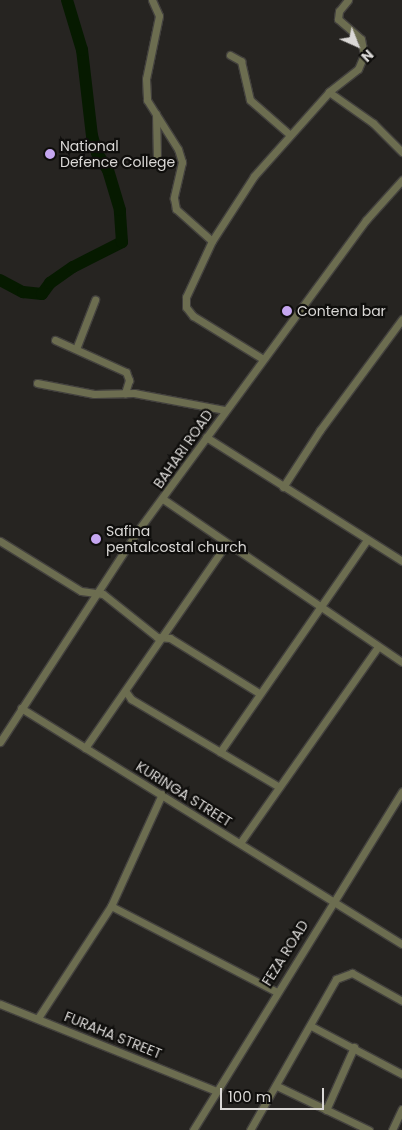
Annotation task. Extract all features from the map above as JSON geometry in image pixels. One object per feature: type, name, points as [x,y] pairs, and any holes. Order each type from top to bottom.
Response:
[{"type":"street","points":[[152,0],[159,16],[146,84],[148,100],[156,114],[172,134],[182,162],[174,198],[176,210],[212,241]]},
{"type":"street","points":[[263,359],[193,316],[186,307],[186,297],[212,241],[254,176],[289,134],[329,92],[358,69],[364,55],[361,39],[338,18],[348,0]]},
{"type":"street","points":[[230,55],[241,61],[250,100],[289,134]]},
{"type":"street","points":[[329,92],[373,124],[402,152]]},
{"type":"street","points":[[156,114],[158,158]]},
{"type":"street","name":"BAHARI ROAD","points":[[0,742],[94,594],[225,410],[366,220],[402,180]]},
{"type":"street","points":[[76,349],[95,300]]},
{"type":"street","points":[[283,487],[320,430],[402,319]]},
{"type":"street","points":[[54,340],[126,372],[130,380],[125,393]]},
{"type":"street","points":[[37,384],[94,394],[125,393],[225,410]]},
{"type":"street","points":[[206,437],[402,561]]},
{"type":"street","points":[[163,499],[402,662]]},
{"type":"street","points":[[220,752],[259,693],[367,540]]},
{"type":"street","points":[[0,541],[81,591],[102,594],[157,637],[170,638],[259,693]]},
{"type":"street","points":[[85,748],[126,692],[227,542]]},
{"type":"street","points":[[240,843],[378,646]]},
{"type":"street","points":[[126,692],[131,699],[279,787]]},
{"type":"street","name":"KURINGA STREET","points":[[21,708],[401,940]]},
{"type":"street","name":"FEZA ROAD","points":[[192,1130],[402,791]]},
{"type":"street","points":[[38,1018],[111,906],[162,794]]},
{"type":"street","points":[[111,906],[276,992]]},
{"type":"street","points":[[250,1130],[311,1026],[333,983],[346,973],[352,973],[402,1001]]},
{"type":"street","name":"FURAHA STREET","points":[[0,1004],[216,1091]]},
{"type":"street","points":[[311,1026],[402,1074]]},
{"type":"street","points":[[326,1110],[354,1047]]},
{"type":"street","points":[[277,1086],[369,1130]]},
{"type":"street","points":[[392,1130],[402,1109]]},
{"type":"street","points":[[350,1130],[354,1123]]},
{"type":"waterway","points":[[0,280],[23,292],[42,294],[50,283],[73,267],[122,242],[120,210],[108,170],[97,153],[92,136],[82,50],[67,0]]},
{"type":"place","name":"National Defence College","points":[[50,154]]},
{"type":"place","name":"Contena bar","points":[[287,311]]},
{"type":"place","name":"Safina pentalcostal church","points":[[96,539]]}]
